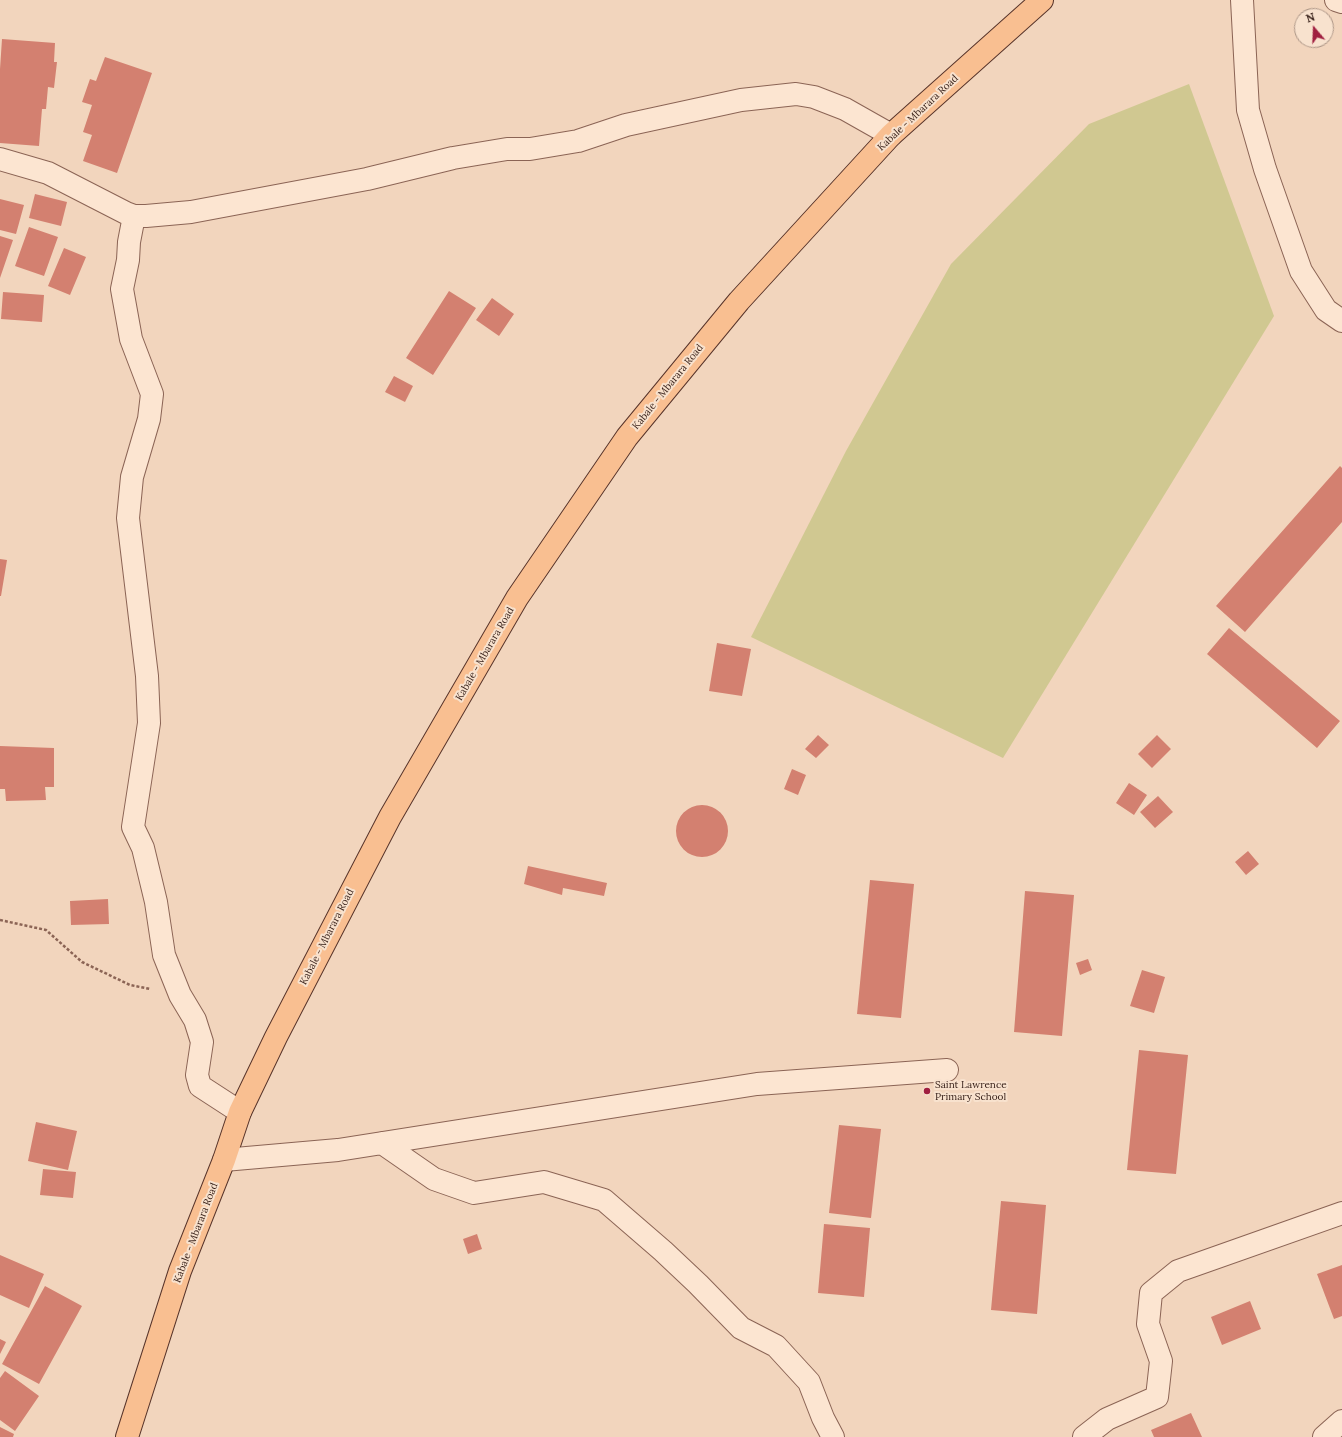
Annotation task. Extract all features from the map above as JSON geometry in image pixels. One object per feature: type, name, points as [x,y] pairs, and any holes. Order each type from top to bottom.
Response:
[{"type":"main road","name":"Kabale - Mbarara Road","points":[[127,1437],[180,1271],[224,1160],[240,1112],[286,1017],[390,817],[517,598],[632,431],[739,301],[891,135],[1042,0]]},
{"type":"street","points":[[1242,0],[1248,110],[1265,169],[1301,271],[1326,310],[1342,321]]},
{"type":"street","points":[[1336,0],[1342,2]]},
{"type":"street","points":[[0,159],[48,173],[134,216],[191,212],[367,179],[453,158],[507,149],[530,149],[578,141],[626,125],[741,100],[796,94],[814,97],[845,109],[891,135]]},
{"type":"street","points":[[134,216],[129,242],[128,260],[122,289],[131,339],[152,394],[149,419],[132,477],[128,518],[147,676],[149,723],[133,827],[143,848],[156,902],[164,955],[180,995],[195,1020],[202,1042],[197,1075],[200,1086],[240,1112]]},
{"type":"street","points":[[224,1160],[338,1150],[757,1084],[947,1070]]},
{"type":"street","points":[[382,1143],[434,1179],[474,1193],[544,1182],[604,1200],[663,1251],[741,1328],[776,1346],[809,1382],[823,1418],[833,1437]]},
{"type":"street","points":[[1084,1437],[1107,1419],[1157,1398],[1161,1361],[1148,1324],[1150,1293],[1178,1271],[1342,1213]]},
{"type":"street","points":[[1324,1437],[1342,1421]]},
{"type":"path","points":[[0,920],[46,930],[82,962],[130,985],[180,995]]},
{"type":"shaded area","points":[[1189,84],[1274,316],[1003,758],[751,637],[846,451],[951,264],[1089,124]]},
{"type":"building","points":[[2,39],[55,43],[54,62],[57,62],[54,88],[48,87],[46,109],[42,109],[39,146],[0,143],[0,69]]},
{"type":"building","points":[[105,57],[152,73],[117,173],[83,161],[92,135],[83,132],[92,105],[82,102],[90,79],[96,81]]},
{"type":"building","points":[[35,194],[67,202],[61,226],[29,218]]},
{"type":"building","points":[[0,199],[24,205],[16,234],[0,230]]},
{"type":"building","points":[[29,227],[58,237],[44,276],[15,266]]},
{"type":"building","points":[[0,236],[13,240],[0,278]]},
{"type":"building","points":[[64,248],[86,257],[70,295],[48,286]]},
{"type":"building","points":[[449,291],[476,308],[433,375],[406,358]]},
{"type":"building","points":[[3,292],[44,295],[42,322],[1,319]]},
{"type":"building","points":[[492,298],[514,314],[499,336],[476,320]]},
{"type":"building","points":[[394,376],[413,386],[405,402],[385,392]]},
{"type":"building","points":[[1340,466],[1342,468],[1342,522],[1245,632],[1216,606]]},
{"type":"building","points":[[0,559],[7,560],[1,596],[0,596]]},
{"type":"building","points":[[1229,628],[1340,721],[1317,748],[1207,654]]},
{"type":"building","points":[[717,643],[751,649],[742,696],[709,691]]},
{"type":"building","points":[[818,735],[829,745],[816,758],[805,749]]},
{"type":"building","points":[[1157,735],[1171,749],[1152,768],[1138,754]]},
{"type":"building","points":[[0,746],[54,748],[54,787],[45,787],[46,800],[6,801],[5,789],[0,789]]},
{"type":"building","points":[[792,769],[806,775],[798,795],[784,789]]},
{"type":"building","points":[[1129,783],[1147,795],[1134,815],[1116,803]]},
{"type":"building","points":[[1158,796],[1173,812],[1155,828],[1140,812]]},
{"type":"building","points":[[702,805],[712,807],[720,813],[726,821],[728,831],[726,841],[720,849],[712,855],[702,857],[692,855],[684,849],[678,841],[676,831],[678,821],[684,813],[692,807]]},
{"type":"building","points":[[1248,851],[1259,864],[1246,875],[1235,862]]},
{"type":"building","points":[[528,866],[607,883],[604,896],[563,888],[562,895],[524,884]]},
{"type":"building","points":[[870,880],[914,884],[901,1018],[857,1014]]},
{"type":"building","points":[[1025,891],[1074,895],[1062,1036],[1014,1032]]},
{"type":"building","points":[[108,899],[109,924],[71,925],[70,901]]},
{"type":"building","points":[[1088,959],[1092,970],[1080,975],[1076,963]]},
{"type":"building","points":[[1142,970],[1165,977],[1154,1013],[1130,1006]]},
{"type":"building","points":[[1139,1050],[1188,1055],[1176,1174],[1127,1170]]},
{"type":"building","points":[[36,1122],[77,1131],[68,1170],[28,1161]]},
{"type":"building","points":[[839,1125],[881,1129],[871,1218],[829,1213]]},
{"type":"building","points":[[43,1169],[76,1172],[73,1198],[40,1195]]},
{"type":"building","points":[[1001,1201],[1046,1205],[1037,1314],[991,1310]]},
{"type":"building","points":[[824,1224],[870,1228],[864,1297],[818,1293]]},
{"type":"building","points":[[477,1234],[482,1249],[468,1254],[463,1239]]},
{"type":"building","points":[[0,1255],[44,1274],[29,1308],[0,1295]]},
{"type":"building","points":[[1342,1265],[1342,1316],[1334,1319],[1317,1274]]},
{"type":"building","points":[[45,1286],[82,1306],[39,1384],[2,1364]]},
{"type":"building","points":[[1250,1301],[1261,1329],[1222,1345],[1211,1317]]},
{"type":"building","points":[[0,1339],[6,1342],[0,1354]]},
{"type":"building","points":[[5,1371],[39,1396],[15,1431],[0,1420],[0,1378]]},
{"type":"building","points":[[1191,1413],[1202,1437],[1154,1437],[1151,1430]]},
{"type":"building","points":[[0,1427],[14,1434],[13,1437],[0,1437]]},
{"type":"place","name":"Saint Lawrence Primary School","points":[[927,1091]]}]
